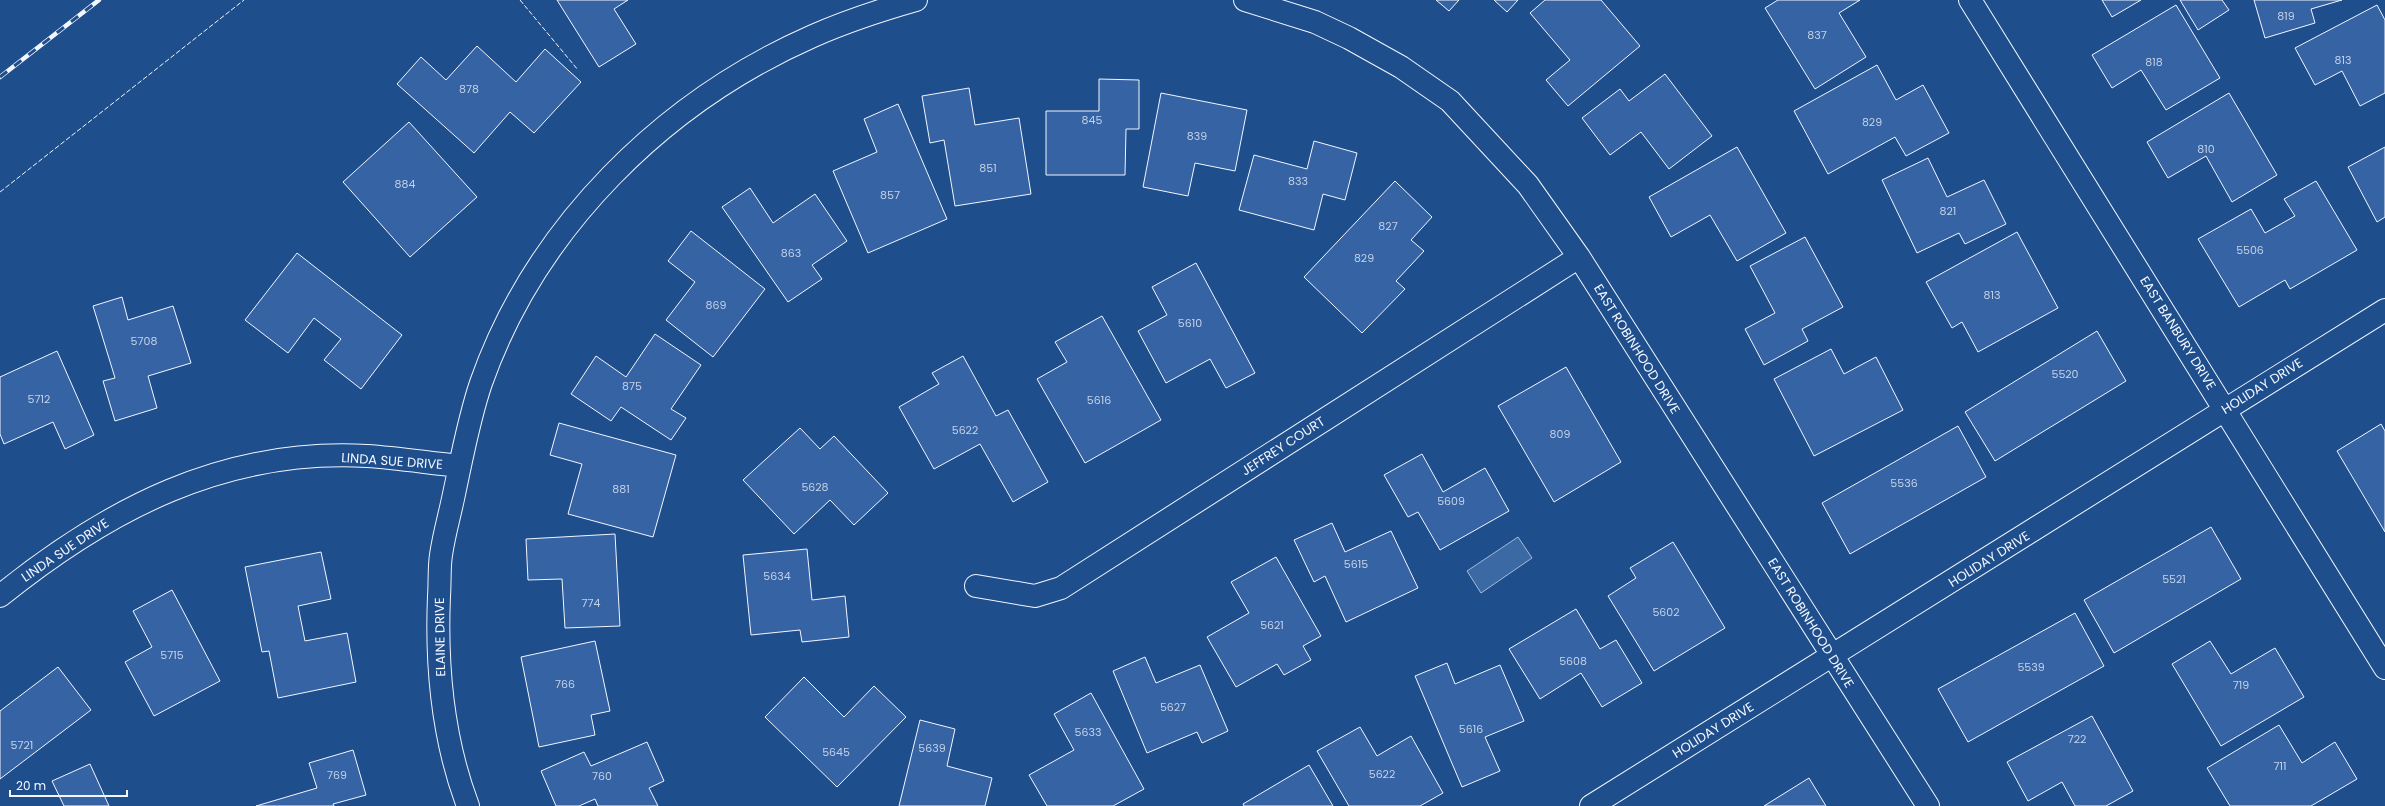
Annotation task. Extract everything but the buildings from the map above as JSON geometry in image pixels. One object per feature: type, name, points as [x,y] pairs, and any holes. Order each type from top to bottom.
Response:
[{"type":"street","points":[[460,466],[481,384],[501,335],[530,280],[564,230],[604,183],[647,140],[695,102],[759,62],[813,36],[868,14],[916,0]]},
{"type":"street","name":"EAST ROBINHOOD DRIVE","points":[[1245,0],[1315,22],[1349,38],[1401,67],[1450,101],[1528,185],[1579,257],[1928,806]]},
{"type":"street","name":"EAST BANBURY DRIVE","points":[[1970,0],[2385,668]]},
{"type":"street","name":"JEFFREY COURT","points":[[976,586],[1035,596],[1061,588],[1579,257]]},
{"type":"street","name":"HOLIDAY DRIVE","points":[[1591,806],[1832,657],[2385,310]]},
{"type":"street","name":"LINDA SUE DRIVE","points":[[0,596],[87,532],[127,509],[176,487],[223,472],[271,461],[310,457],[366,456],[460,466]]},
{"type":"street","name":"ELAINE DRIVE","points":[[460,466],[441,556],[438,618],[440,678],[449,738],[468,806]]},
{"type":"water","points":[[1518,537],[1532,558],[1481,593],[1467,571]]},
{"type":"railway","points":[[0,77],[99,0]]},
{"type":"fence","points":[[0,192],[244,0]]},
{"type":"fence","points":[[520,0],[578,70]]}]
